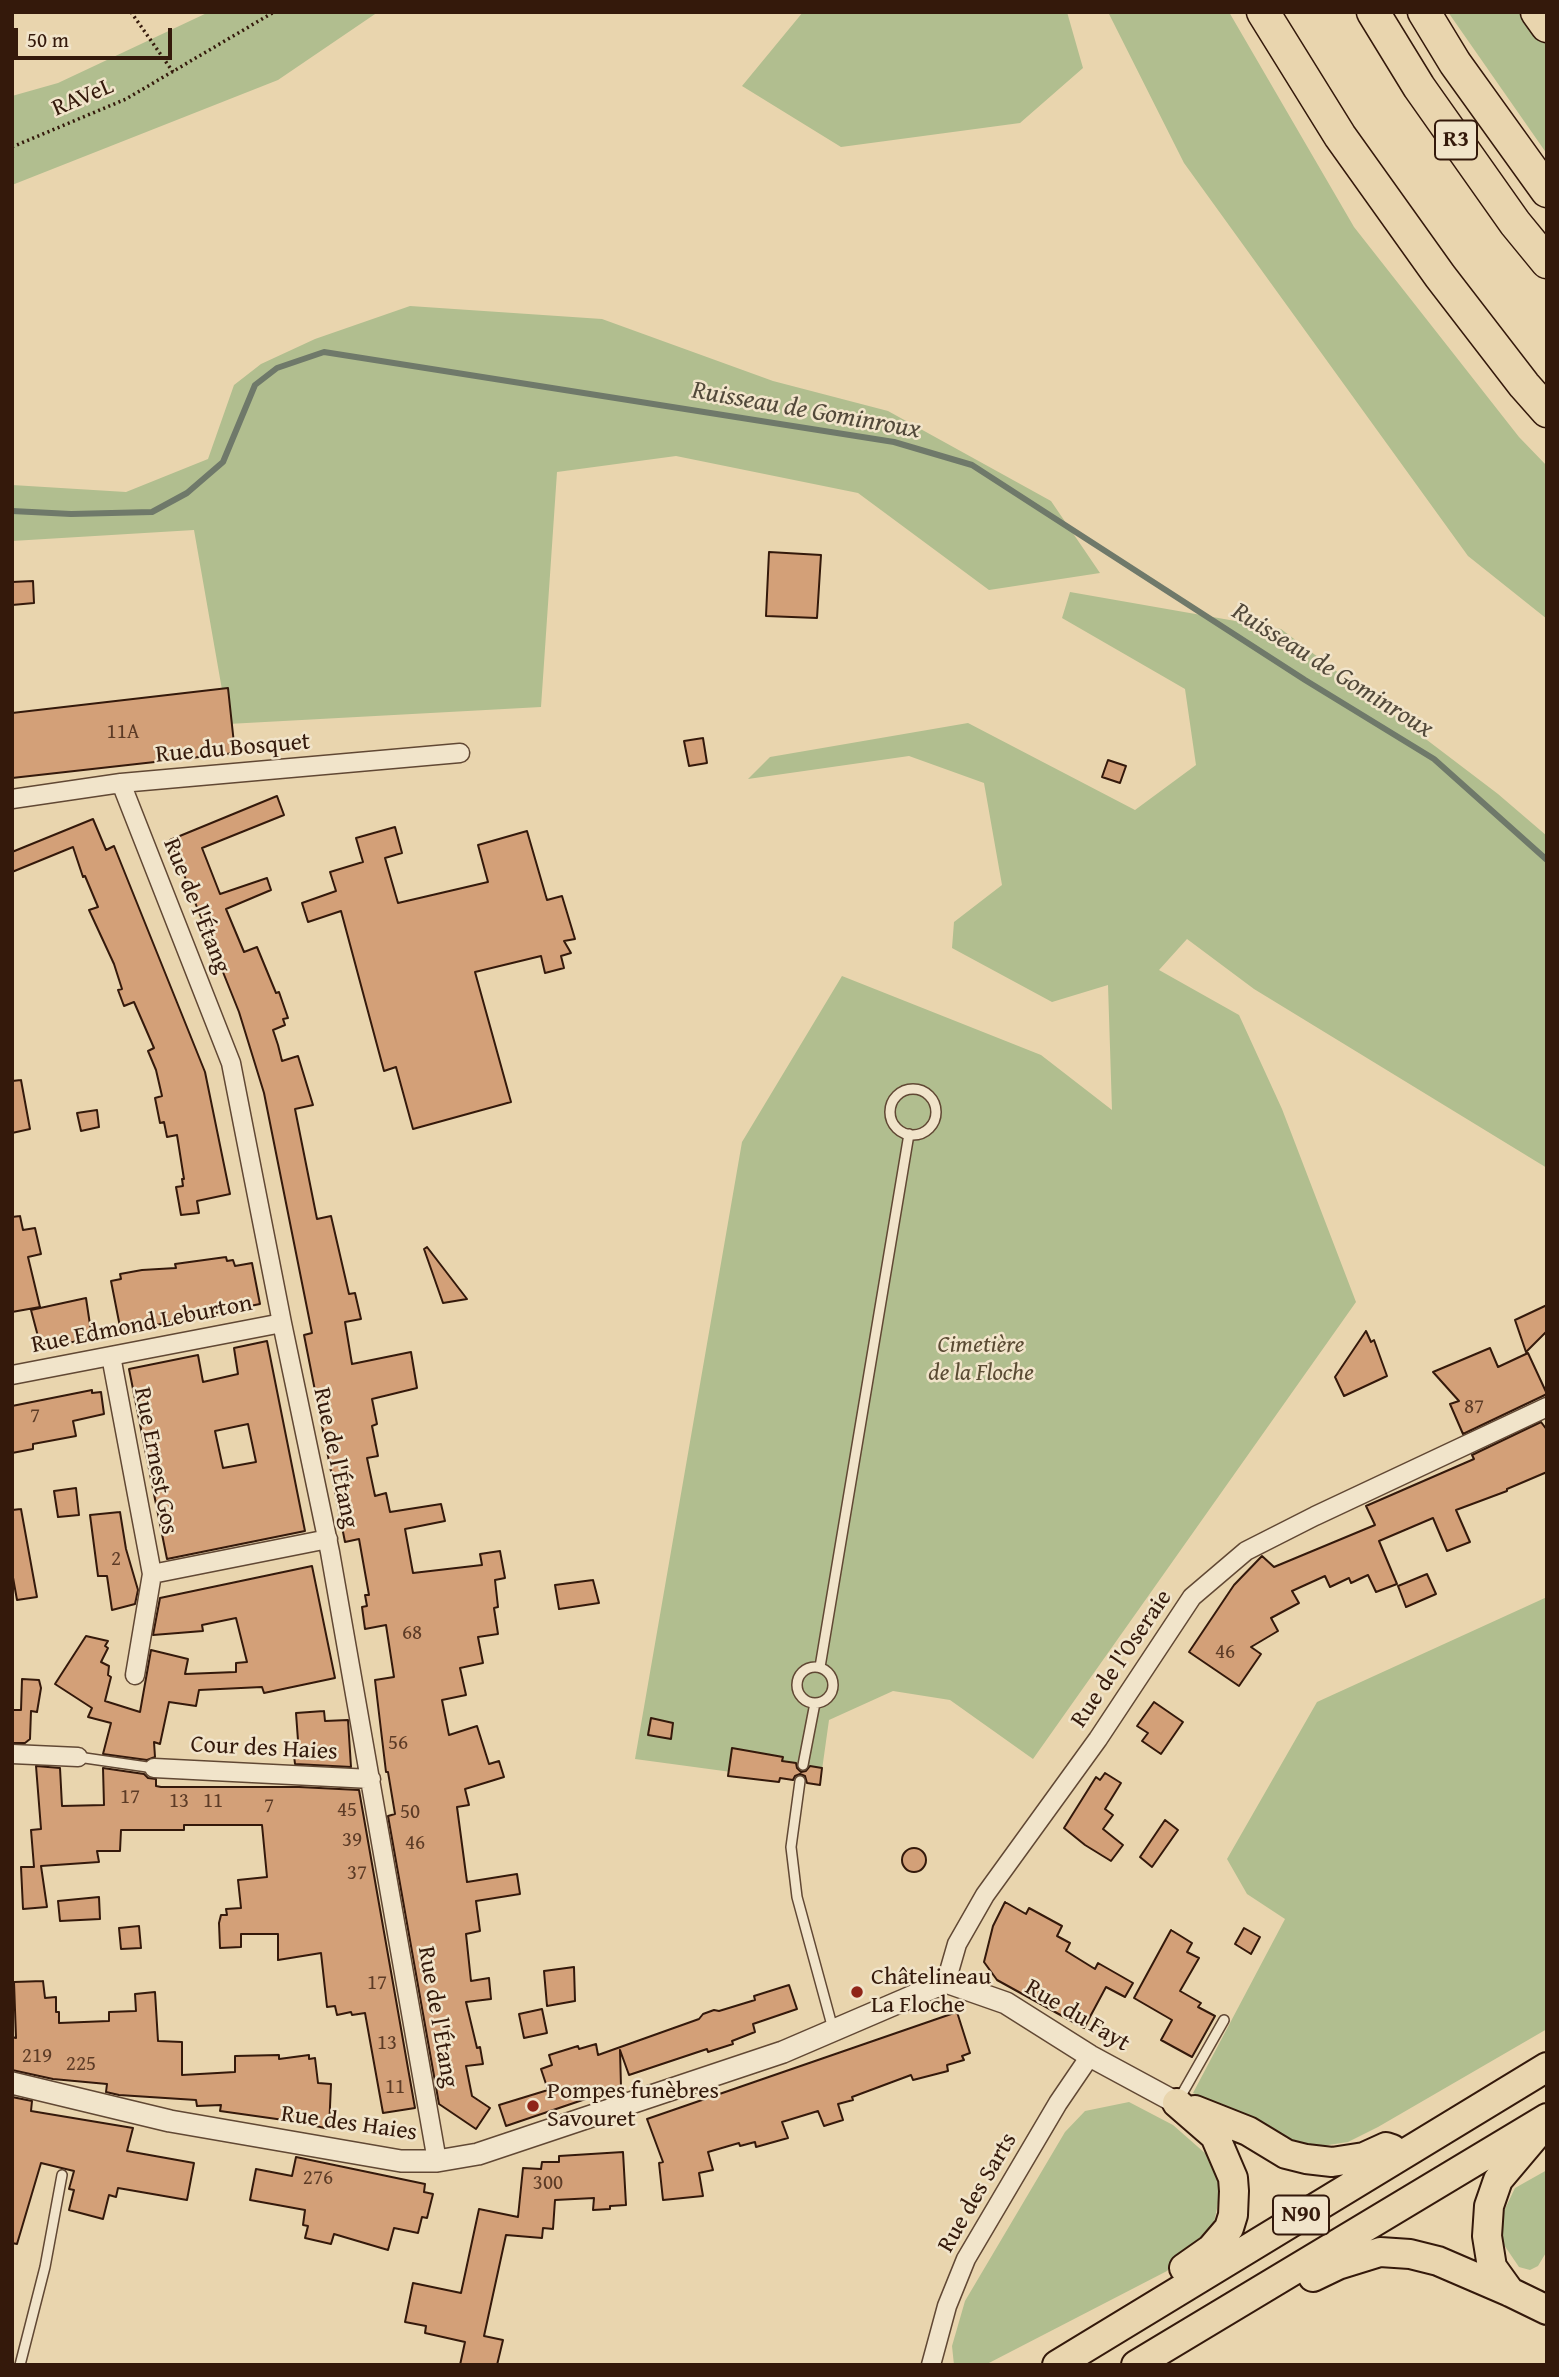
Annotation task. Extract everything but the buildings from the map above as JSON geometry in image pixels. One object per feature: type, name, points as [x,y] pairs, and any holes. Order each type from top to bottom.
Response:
[{"type":"highway","points":[[1263,12],[1340,136],[1424,255],[1547,411]]},
{"type":"highway","name":"R3","points":[[1373,12],[1419,88],[1547,262]]},
{"type":"highway","name":"R3","points":[[1424,12],[1455,63],[1547,191]]},
{"type":"highway","points":[[1537,12],[1547,26]]},
{"type":"highway","name":"N90","points":[[1056,2365],[1547,2067]]},
{"type":"highway","name":"N90","points":[[1177,2102],[1248,2132],[1286,2154],[1307,2159],[1332,2162],[1364,2157],[1386,2147],[1405,2152]]},
{"type":"highway","name":"N90","points":[[1121,2325],[1188,2265],[1211,2249],[1229,2228],[1233,2215],[1233,2178],[1215,2136],[1177,2102]]},
{"type":"highway","name":"N90","points":[[1510,2292],[1492,2267],[1487,2236],[1489,2206],[1498,2180],[1547,2120]]},
{"type":"highway","name":"N90","points":[[1136,2365],[1547,2120]]},
{"type":"highway","name":"N90","points":[[1204,2325],[1338,2265],[1380,2252],[1410,2254],[1437,2261],[1547,2310]]},
{"type":"street","name":"Rue du Bosquet","points":[[12,799],[121,783],[460,753]]},
{"type":"street","name":"Rue de l'Étang","points":[[121,783],[231,1063],[328,1539],[438,2161]]},
{"type":"street","name":"Rue Edmond Leburton","points":[[12,1375],[282,1323]]},
{"type":"street","name":"Rue Ernest Gos","points":[[111,1356],[152,1574],[135,1675]]},
{"type":"street","name":"Rue de l'Oseraie","points":[[946,1982],[957,1944],[985,1895],[1098,1738],[1192,1597],[1246,1551],[1547,1407]]},
{"type":"street","name":"Rue Ernest Gos","points":[[152,1574],[328,1539]]},
{"type":"street","points":[[12,1755],[78,1757]]},
{"type":"street","name":"Cour des Haies","points":[[154,1768],[371,1779]]},
{"type":"street","name":"Rue des Haies","points":[[12,2083],[170,2122],[401,2161],[438,2161],[478,2154],[783,2052],[946,1982]]},
{"type":"street","name":"Rue du Fayt","points":[[946,1982],[1006,2003],[1090,2056],[1177,2102]]},
{"type":"street","name":"Rue des Sarts","points":[[931,2365],[947,2306],[966,2259],[1058,2104],[1090,2056]]},
{"type":"lane","points":[[919,1090],[932,1099],[936,1114],[930,1128],[916,1135],[909,1134],[896,1127],[891,1113],[892,1105],[902,1092],[919,1090]]},
{"type":"lane","points":[[820,1667],[909,1134]]},
{"type":"lane","points":[[820,1667],[832,1676],[834,1684],[828,1698],[815,1703],[803,1699],[799,1694],[797,1681],[805,1669],[820,1667]]},
{"type":"lane","points":[[803,1765],[815,1703]]},
{"type":"lane","points":[[78,1757],[154,1768]]},
{"type":"lane","points":[[800,1781],[791,1847],[797,1897],[834,2031]]},
{"type":"lane","points":[[1177,2102],[1224,2020]]},
{"type":"lane","points":[[20,2365],[45,2267],[62,2175]]},
{"type":"path","points":[[131,12],[173,72]]},
{"type":"path","name":"RAVeL","points":[[12,147],[126,99],[274,12]]},
{"type":"green space","points":[[209,12],[378,12],[278,80],[12,185],[12,96],[58,83]]},
{"type":"green space","points":[[803,12],[1067,12],[1083,68],[1020,123],[841,147],[742,86]]},
{"type":"green space","points":[[1108,12],[1229,12],[1354,227],[1519,437],[1547,466],[1547,619],[1468,556],[1184,163]]},
{"type":"green space","points":[[1448,12],[1525,12],[1547,43],[1547,154]]},
{"type":"green space","points":[[410,306],[602,319],[773,381],[888,411],[1051,501],[1100,573],[989,590],[858,493],[676,456],[557,472],[541,707],[228,724],[194,530],[12,541],[12,485],[126,492],[208,459],[234,385],[261,364],[315,339]]},
{"type":"green space","name":"Cimetière de la Floche","points":[[1070,592],[1281,629],[1498,794],[1547,836],[1547,1168],[1254,989],[1187,939],[1159,970],[1239,1015],[1282,1109],[1356,1302],[1033,1759],[950,1700],[893,1691],[829,1720],[820,1784],[635,1759],[742,1142],[842,976],[1041,1055],[1112,1110],[1108,985],[1052,1002],[952,948],[954,922],[1002,885],[984,783],[909,756],[748,779],[770,757],[968,723],[1135,810],[1196,765],[1185,689],[1062,618]]},
{"type":"green space","points":[[1547,1597],[1547,2029],[1348,2142],[1309,2148],[1272,2133],[1257,2120],[1193,2093],[1285,1919],[1247,1894],[1227,1859],[1317,1702]]},
{"type":"green space","points":[[1129,2102],[1173,2125],[1206,2154],[1222,2183],[1214,2223],[1167,2271],[985,2365],[954,2365],[952,2346],[965,2301],[1065,2132],[1085,2111]]},
{"type":"green space","points":[[1547,2170],[1547,2251],[1538,2266],[1530,2270],[1519,2267],[1502,2242],[1502,2215],[1515,2188]]},
{"type":"waterway","name":"Ruisseau de Gominroux","points":[[12,511],[71,514],[152,512],[187,493],[223,462],[255,385],[277,368],[324,352],[894,442],[972,465],[1305,680],[1434,759],[1547,860]]},
{"type":"place","name":"Châtelineau La Floche","points":[[857,1992]]},
{"type":"place","name":"Pompes funèbres Savouret","points":[[533,2106]]}]
